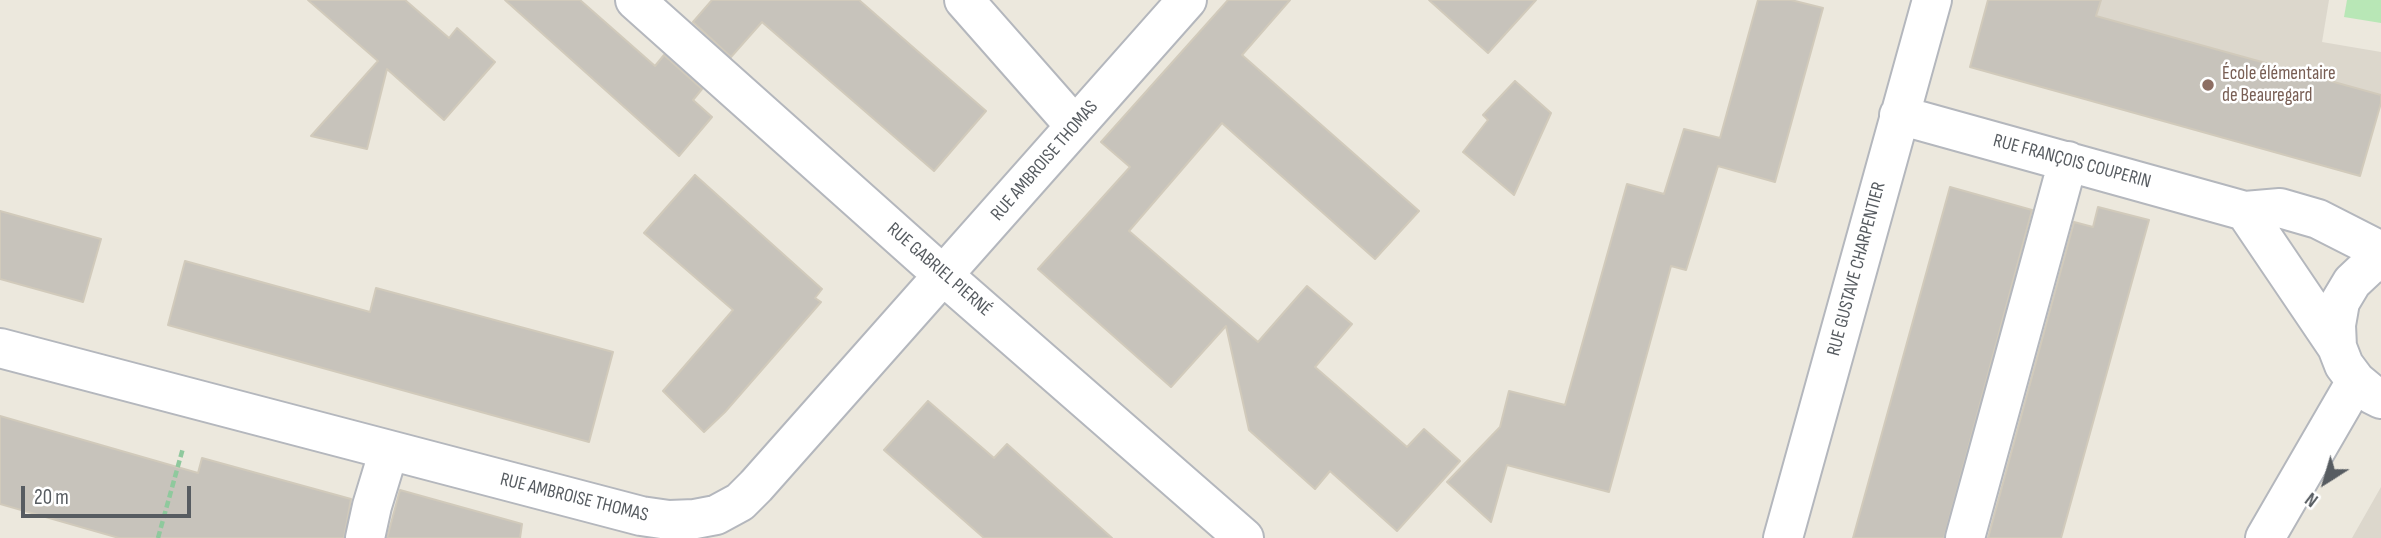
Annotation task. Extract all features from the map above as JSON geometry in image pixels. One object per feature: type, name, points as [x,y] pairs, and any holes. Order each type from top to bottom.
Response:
[{"type":"street","name":"RUE GABRIEL PIERNÉ","points":[[635,0],[1244,538]]},
{"type":"street","points":[[964,0],[1075,126]]},
{"type":"street","name":"RUE AMBROISE THOMAS","points":[[0,348],[641,516],[669,520],[716,515],[740,502],[757,486],[1187,0]]},
{"type":"street","name":"RUE GUSTAVE CHARPENTIER","points":[[1783,538],[1932,0]]},
{"type":"street","name":"RUE FRANÇOIS COUPERIN","points":[[1899,115],[2245,211],[2280,208],[2318,219],[2381,251]]},
{"type":"street","points":[[1965,538],[2068,161]]},
{"type":"street","points":[[2245,211],[2337,347],[2344,366],[2368,390],[2265,538]]},
{"type":"street","points":[[2337,347],[2336,325],[2340,302],[2352,282],[2369,266],[2381,260]]},
{"type":"street","points":[[365,538],[389,450]]},
{"type":"path","points":[[158,538],[197,400]]},
{"type":"shaded area","name":"École élémentaire de Beauregard","points":[[1988,0],[2329,0],[2322,42],[2381,52],[2381,103],[2360,176],[1970,67]]},
{"type":"shaded area","points":[[2381,487],[2381,538],[2352,538]]},
{"type":"green space","points":[[2347,0],[2381,0],[2381,23],[2344,17]]},
{"type":"building","points":[[308,0],[405,0],[449,38],[457,28],[495,62],[444,120],[387,69],[367,149],[311,136],[378,61]]},
{"type":"building","points":[[505,0],[580,0],[655,66],[664,55],[702,89],[693,100],[712,117],[679,156]]},
{"type":"building","points":[[712,0],[859,0],[986,111],[934,171],[762,22],[731,57],[693,22]]},
{"type":"building","points":[[1228,0],[1290,0],[1242,55],[1419,211],[1375,259],[1222,123],[1129,231],[1258,342],[1307,286],[1352,324],[1315,367],[1407,447],[1424,429],[1460,461],[1397,531],[1330,471],[1315,489],[1249,430],[1226,326],[1171,387],[1038,269],[1130,167],[1101,142]]},
{"type":"building","points":[[1429,0],[1536,0],[1488,53]]},
{"type":"building","points":[[1758,0],[1791,0],[1823,8],[1775,182],[1718,166],[1686,270],[1671,266],[1609,492],[1507,465],[1491,522],[1447,482],[1500,427],[1509,391],[1565,405],[1627,184],[1664,194],[1684,129],[1720,138]]},
{"type":"building","name":"École élémentaire de Beauregard","points":[[1988,0],[2101,0],[2096,16],[2381,95],[2360,176],[1970,67]]},
{"type":"building","points":[[1515,81],[1551,113],[1514,195],[1463,152],[1488,120],[1483,115]]},
{"type":"building","points":[[695,175],[822,289],[815,298],[821,302],[725,412],[704,432],[663,391],[733,310],[644,233]]},
{"type":"building","points":[[1950,187],[2032,210],[1944,538],[1853,538]]},
{"type":"building","points":[[2098,207],[2149,220],[2061,538],[1988,538],[2074,222],[2093,227]]},
{"type":"building","points":[[0,211],[101,239],[83,302],[0,279]]},
{"type":"building","points":[[185,261],[370,312],[376,288],[613,352],[589,442],[168,325]]},
{"type":"building","points":[[928,401],[994,458],[1007,444],[1112,538],[984,538],[884,450]]},
{"type":"building","points":[[0,416],[198,473],[202,458],[351,499],[344,538],[119,538],[0,504]]},
{"type":"building","points":[[400,490],[522,524],[520,538],[387,538]]},
{"type":"place","name":"École élémentaire de Beauregard","points":[[2208,85]]}]
